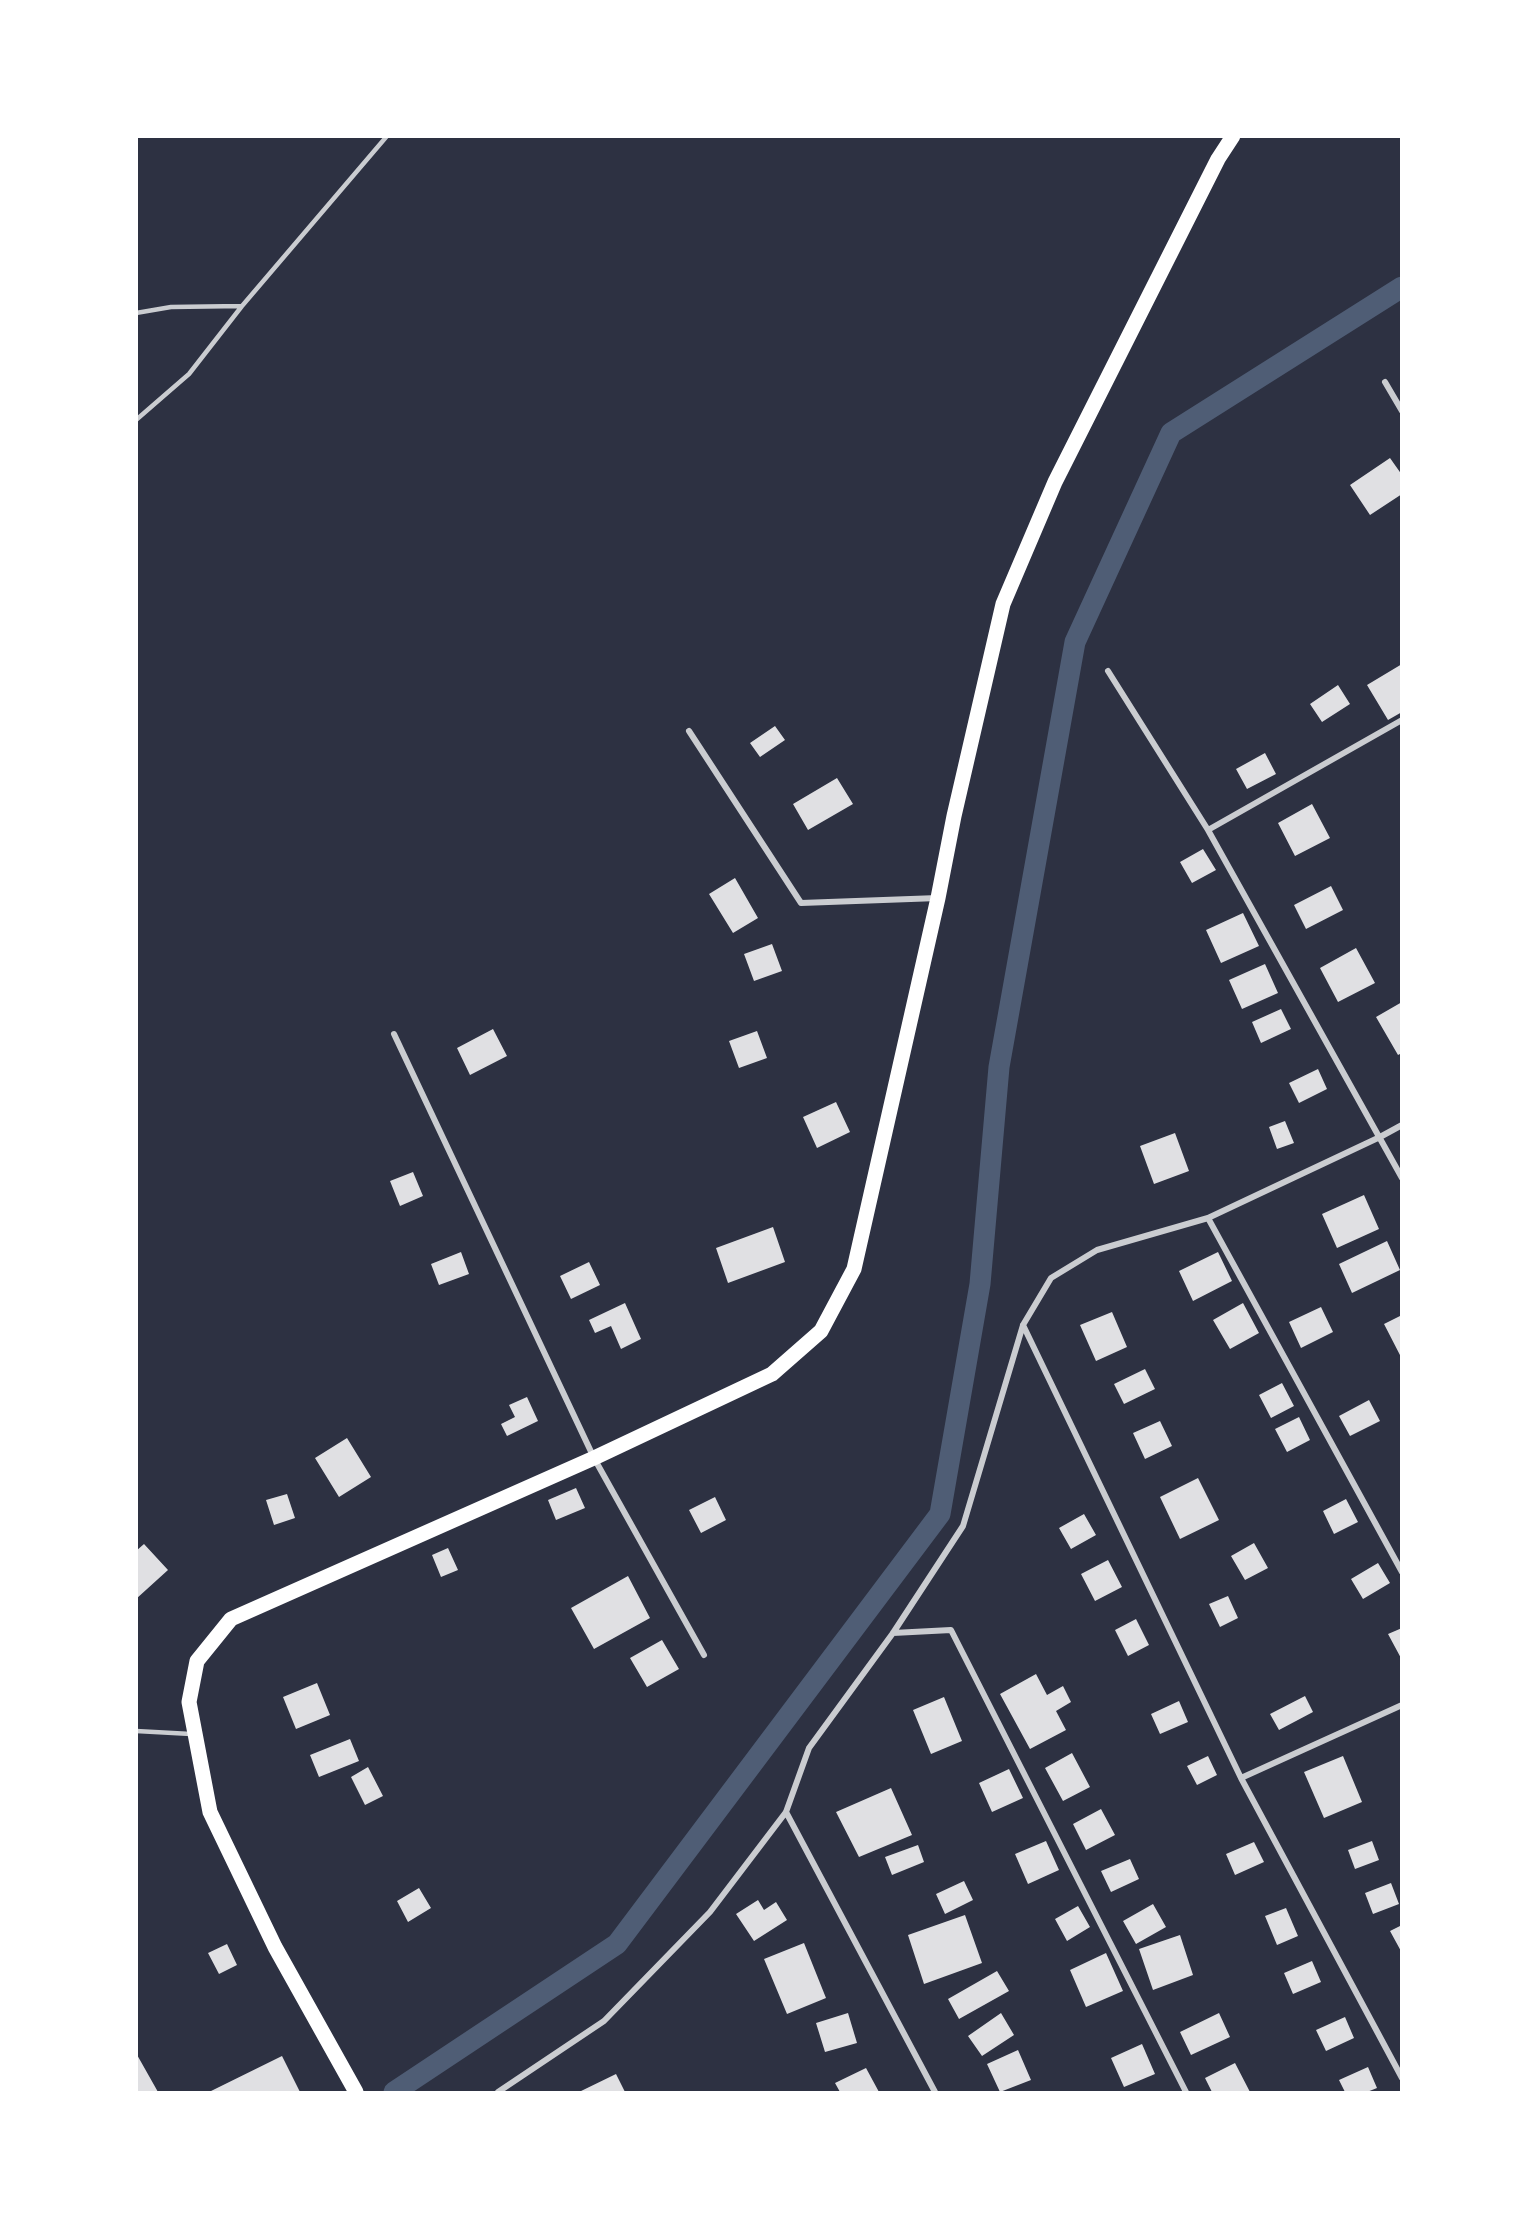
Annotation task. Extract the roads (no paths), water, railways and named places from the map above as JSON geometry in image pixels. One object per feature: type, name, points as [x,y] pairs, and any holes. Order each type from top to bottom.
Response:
[{"type":"main road","points":[[356,2092],[274,1947],[210,1812],[189,1702],[197,1661],[231,1619],[594,1458],[772,1374],[821,1331],[854,1269],[1003,604],[1055,482],[1218,159],[1233,136]]},
{"type":"street","points":[[1385,381],[1401,411]]},
{"type":"street","points":[[1108,671],[1208,830],[1401,1178]]},
{"type":"street","points":[[1208,830],[1401,720]]},
{"type":"street","points":[[689,731],[801,903],[938,898]]},
{"type":"street","points":[[394,1034],[594,1458],[704,1655]]},
{"type":"street","points":[[498,2092],[604,2021],[710,1912],[786,1812],[809,1748],[893,1633],[963,1526],[1023,1325],[1051,1278],[1097,1250],[1208,1218],[1401,1125]]},
{"type":"street","points":[[1208,1218],[1401,1572]]},
{"type":"street","points":[[1023,1325],[1241,1778],[1401,2078]]},
{"type":"street","points":[[893,1633],[951,1630],[1186,2092]]},
{"type":"street","points":[[1241,1778],[1401,1706]]},
{"type":"street","points":[[786,1812],[935,2092]]},
{"type":"lane","points":[[136,420],[189,374],[242,306],[387,136]]},
{"type":"lane","points":[[136,313],[171,307],[242,306]]},
{"type":"lane","points":[[136,1731],[194,1734]]},
{"type":"waterway","points":[[394,2092],[617,1944],[940,1514],[980,1284],[999,1067],[1075,642],[1171,433],[1402,287]]}]
